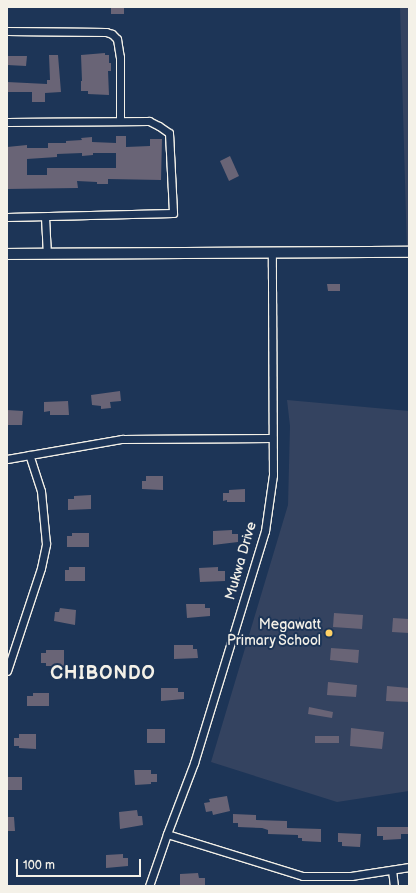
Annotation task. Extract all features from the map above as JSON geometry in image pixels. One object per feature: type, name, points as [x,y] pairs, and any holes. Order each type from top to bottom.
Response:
[{"type":"street","points":[[7,30],[106,32],[112,34],[117,39],[120,52],[120,121]]},
{"type":"street","points":[[7,122],[149,121],[169,133],[173,213],[45,217],[7,216]]},
{"type":"street","points":[[45,217],[47,254]]},
{"type":"street","points":[[7,254],[409,252]]},
{"type":"street","name":"Mukwa Drive","points":[[150,886],[167,834],[194,763],[265,531],[272,475],[272,253]]},
{"type":"street","points":[[7,459],[122,439],[272,438]]},
{"type":"street","points":[[7,671],[41,568],[46,544],[41,491],[29,455]]},
{"type":"street","points":[[167,834],[303,876],[351,876],[409,867]]},
{"type":"street","points":[[392,870],[394,886]]},
{"type":"shaded area","points":[[400,7],[409,7],[409,252],[407,252]]},
{"type":"shaded area","name":"Megawatt Primary School","points":[[287,400],[409,411],[409,791],[337,802],[211,762],[288,505],[290,426]]},
{"type":"building","points":[[111,7],[124,7],[124,14],[111,14]]},
{"type":"building","points":[[105,53],[105,55],[109,55],[109,63],[111,63],[111,71],[108,71],[109,95],[88,94],[88,91],[81,91],[81,55]]},
{"type":"building","points":[[49,55],[58,55],[61,92],[45,93],[45,102],[32,102],[32,92],[7,92],[7,82],[47,84],[47,80],[50,80]]},
{"type":"building","points":[[7,56],[27,56],[26,66],[7,65]]},
{"type":"building","points":[[116,136],[126,136],[126,147],[150,146],[150,139],[162,139],[161,180],[108,179],[108,184],[77,181],[78,188],[7,189],[7,147],[27,145],[27,148],[48,148],[48,143],[66,143],[66,141],[82,140],[81,138],[92,137],[92,142],[116,143]],"holes":[[[82,153],[82,156],[93,155],[93,153],[116,153],[116,168],[47,168],[47,175],[27,175],[27,159],[57,157],[57,154]]]},
{"type":"building","points":[[230,156],[239,176],[229,181],[220,161]]},
{"type":"building","points":[[327,284],[340,284],[340,291],[328,291]]},
{"type":"building","points":[[120,391],[121,401],[110,402],[111,408],[101,409],[101,406],[92,405],[91,395]]},
{"type":"building","points":[[68,401],[69,415],[50,415],[50,411],[44,412],[44,402]]},
{"type":"building","points":[[7,410],[23,411],[22,425],[7,425]]},
{"type":"building","points":[[146,476],[163,476],[163,490],[142,489],[142,481],[146,481]]},
{"type":"building","points":[[245,489],[245,502],[223,501],[223,493],[229,493],[229,490]]},
{"type":"building","points":[[91,495],[91,509],[68,510],[68,499],[74,499],[74,496]]},
{"type":"building","points":[[232,530],[232,534],[238,534],[238,542],[213,545],[213,531]]},
{"type":"building","points":[[72,533],[89,533],[89,547],[67,547],[67,536],[72,536]]},
{"type":"building","points":[[69,567],[85,567],[85,581],[65,581],[65,570],[69,570]]},
{"type":"building","points":[[218,567],[218,571],[225,571],[225,581],[200,582],[199,568]]},
{"type":"building","points":[[186,604],[205,604],[205,608],[210,608],[210,616],[187,618]]},
{"type":"building","points":[[60,608],[76,610],[75,625],[54,621],[55,612],[59,612]]},
{"type":"building","points":[[334,613],[363,615],[362,629],[333,627]]},
{"type":"building","points":[[393,618],[409,619],[409,633],[392,632]]},
{"type":"building","points":[[174,645],[193,645],[193,649],[197,649],[198,658],[174,659]]},
{"type":"building","points":[[331,648],[359,650],[358,663],[330,660]]},
{"type":"building","points":[[46,650],[64,650],[64,666],[46,666],[46,663],[41,663],[41,653],[46,653]]},
{"type":"building","points":[[328,682],[357,685],[356,697],[327,695]]},
{"type":"building","points":[[387,686],[409,688],[409,702],[386,701]]},
{"type":"building","points":[[161,688],[178,688],[178,692],[184,692],[184,699],[161,701]]},
{"type":"building","points":[[33,693],[49,693],[49,706],[27,706],[27,696],[33,696]]},
{"type":"building","points":[[309,707],[333,712],[332,718],[308,714]]},
{"type":"building","points":[[351,728],[384,732],[382,749],[350,746]]},
{"type":"building","points":[[147,729],[165,729],[165,743],[147,743]]},
{"type":"building","points":[[19,734],[36,734],[36,749],[19,748],[19,746],[14,746],[14,738],[19,738]]},
{"type":"building","points":[[315,736],[339,736],[339,743],[315,743]]},
{"type":"building","points":[[134,770],[151,770],[151,774],[157,774],[157,782],[135,785]]},
{"type":"building","points":[[7,777],[22,777],[22,790],[7,790]]},
{"type":"building","points":[[227,796],[230,811],[213,815],[212,811],[206,812],[204,803],[210,802],[209,799]]},
{"type":"building","points":[[137,810],[138,816],[142,816],[143,825],[120,829],[119,812]]},
{"type":"building","points":[[233,814],[256,815],[256,820],[287,821],[287,828],[321,829],[321,842],[302,841],[302,838],[298,838],[298,835],[268,834],[268,830],[262,828],[238,827],[238,823],[233,823]]},
{"type":"building","points":[[7,817],[14,817],[15,831],[7,831]]},
{"type":"building","points":[[377,827],[409,827],[409,834],[401,834],[401,839],[383,840],[383,836],[377,836]]},
{"type":"building","points":[[338,833],[361,834],[360,847],[342,846],[342,842],[338,842]]},
{"type":"building","points":[[123,854],[123,858],[128,858],[128,866],[106,868],[106,855]]},
{"type":"building","points":[[198,873],[199,878],[205,878],[205,886],[180,886],[180,874]]},
{"type":"place","name":"Megawatt Primary School","points":[[329,633]]},
{"type":"district","name":"CHIBONDO","points":[[103,674]]}]
